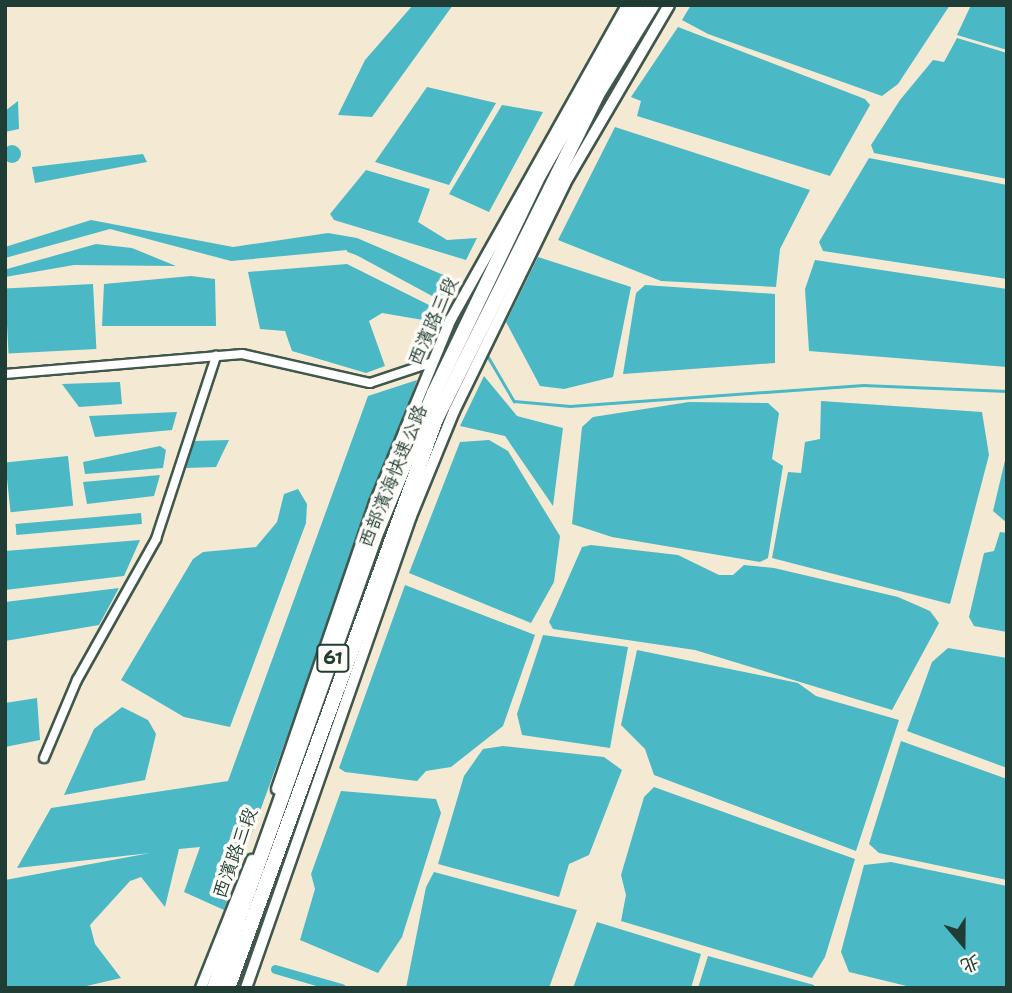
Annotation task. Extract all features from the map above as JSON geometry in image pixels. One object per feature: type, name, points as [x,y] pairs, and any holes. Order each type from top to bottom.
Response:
[{"type":"highway","name":"西部濱海快速公路","points":[[214,988],[374,538],[478,309],[636,5]]},
{"type":"highway","name":"西部濱海快速公路","points":[[478,309],[596,96],[652,5]]},
{"type":"highway","name":"西部濱海快速公路","points":[[228,988],[377,568],[465,338]]},
{"type":"street","name":"西濱路三段","points":[[201,988],[259,843],[375,503],[451,319],[466,288],[628,5]]},
{"type":"street","points":[[246,988],[411,516],[478,358],[603,113],[669,5]]},
{"type":"street","points":[[44,758],[77,680],[156,539],[216,356]]},
{"type":"street","points":[[5,374],[216,356],[266,358],[357,383],[433,362]]},
{"type":"water","points":[[413,5],[453,5],[372,117],[338,115],[365,60]]},
{"type":"water","points":[[691,5],[950,5],[898,84],[882,96],[708,34],[682,20]]},
{"type":"water","points":[[971,5],[1007,5],[1007,50],[957,35]]},
{"type":"water","points":[[678,27],[865,99],[870,105],[830,176],[637,116],[641,101],[631,97]]},
{"type":"water","points":[[957,38],[1007,53],[1007,179],[874,153],[871,145],[900,100],[933,60],[944,62]]},
{"type":"water","points":[[427,87],[496,103],[449,185],[375,162]]},
{"type":"water","points":[[18,101],[19,129],[5,132],[5,111]]},
{"type":"water","points":[[502,105],[543,112],[489,212],[449,194]]},
{"type":"water","points":[[615,127],[810,190],[780,249],[776,287],[661,281],[558,240]]},
{"type":"water","points":[[8,145],[16,145],[21,154],[19,161],[8,163],[3,158],[3,150]]},
{"type":"water","points":[[143,154],[147,162],[35,183],[32,167]]},
{"type":"water","points":[[869,158],[1007,185],[1007,279],[823,251],[819,242]]},
{"type":"water","points":[[366,170],[430,189],[418,222],[447,240],[477,238],[466,260],[334,220],[330,214]]},
{"type":"water","points":[[91,220],[233,247],[328,233],[357,238],[455,280],[445,303],[347,250],[231,261],[110,229],[5,258],[5,247]]},
{"type":"water","points":[[96,244],[132,248],[176,266],[74,265],[5,277],[7,269]]},
{"type":"water","points":[[538,257],[631,287],[613,377],[564,389],[540,386],[506,322]]},
{"type":"water","points":[[815,260],[1007,289],[1007,367],[809,351],[805,289]]},
{"type":"water","points":[[347,264],[433,307],[429,321],[382,313],[369,321],[385,366],[366,373],[292,351],[285,331],[260,329],[248,272]]},
{"type":"water","points":[[191,276],[215,279],[216,326],[102,326],[104,284]]},
{"type":"water","points":[[93,284],[96,349],[9,354],[5,289]]},
{"type":"water","points":[[645,285],[775,294],[775,363],[623,374],[636,293]]},
{"type":"water","points":[[484,376],[517,416],[563,428],[553,506],[505,436],[460,426]]},
{"type":"water","points":[[417,380],[224,910],[184,892],[200,847],[179,849],[165,907],[141,877],[130,881],[90,925],[95,944],[121,978],[78,988],[5,988],[5,880],[150,853],[17,868],[51,808],[228,781],[368,396]]},
{"type":"water","points":[[120,382],[122,404],[79,407],[62,384]]},
{"type":"water","points":[[821,401],[982,412],[989,455],[950,604],[772,558],[788,472],[801,473],[805,442],[820,439]]},
{"type":"water","points":[[689,402],[768,403],[779,413],[772,459],[783,466],[768,558],[760,562],[612,537],[572,524],[582,427],[593,417]]},
{"type":"water","points":[[177,412],[172,430],[95,437],[89,416]]},
{"type":"water","points":[[229,440],[216,467],[186,468],[194,441]]},
{"type":"water","points":[[489,440],[508,451],[560,536],[554,582],[531,623],[409,573],[460,442]]},
{"type":"water","points":[[160,446],[166,450],[163,468],[85,474],[83,462]]},
{"type":"water","points":[[1007,452],[1007,523],[993,511]]},
{"type":"water","points":[[68,456],[73,506],[11,512],[5,463]]},
{"type":"water","points":[[160,475],[154,496],[87,504],[83,482]]},
{"type":"water","points":[[298,489],[307,504],[306,523],[230,727],[184,717],[121,680],[193,559],[203,552],[256,547],[277,522],[284,494]]},
{"type":"water","points":[[141,513],[142,524],[16,535],[15,524]]},
{"type":"water","points":[[1000,532],[1007,533],[1007,632],[974,626],[969,617],[984,553],[994,551]]},
{"type":"water","points":[[140,540],[124,576],[5,590],[5,551]]},
{"type":"water","points":[[591,545],[678,555],[719,575],[733,575],[744,565],[774,568],[898,597],[930,611],[939,623],[892,710],[695,650],[553,629],[549,622],[582,547]]},
{"type":"water","points":[[405,585],[535,635],[503,726],[451,767],[426,771],[417,781],[345,772],[339,768]]},
{"type":"water","points":[[119,588],[99,625],[5,641],[5,602]]},
{"type":"water","points":[[543,635],[628,647],[610,748],[522,735],[517,714]]},
{"type":"water","points":[[948,648],[1007,658],[1007,768],[907,731],[932,662]]},
{"type":"water","points":[[637,650],[798,683],[816,696],[899,720],[856,851],[654,775],[645,749],[621,725]]},
{"type":"water","points":[[37,698],[40,740],[5,747],[5,703]]},
{"type":"water","points":[[122,707],[148,720],[156,734],[145,780],[64,795],[94,729]]},
{"type":"water","points":[[901,741],[1007,779],[1007,880],[879,853],[869,844]]},
{"type":"water","points":[[503,746],[604,757],[622,770],[589,855],[569,864],[559,897],[438,864],[464,776],[483,749]]},
{"type":"water","points":[[654,787],[855,859],[825,957],[812,978],[621,921],[626,895],[621,875],[644,797]]},
{"type":"water","points":[[341,791],[436,799],[441,813],[402,937],[378,973],[300,940],[315,889],[311,874]]},
{"type":"water","points":[[891,862],[1007,886],[1007,988],[915,988],[849,972],[841,952],[864,865]]},
{"type":"water","points":[[434,872],[577,910],[549,988],[406,988],[426,887]]},
{"type":"water","points":[[597,922],[701,954],[691,988],[573,988]]},
{"type":"water","points":[[708,956],[814,985],[814,988],[698,988]]},
{"type":"waterway","points":[[348,250],[375,260]]},
{"type":"waterway","points":[[486,353],[514,401],[570,406],[863,385],[1007,391]]},
{"type":"waterway","points":[[275,969],[341,988]]}]
